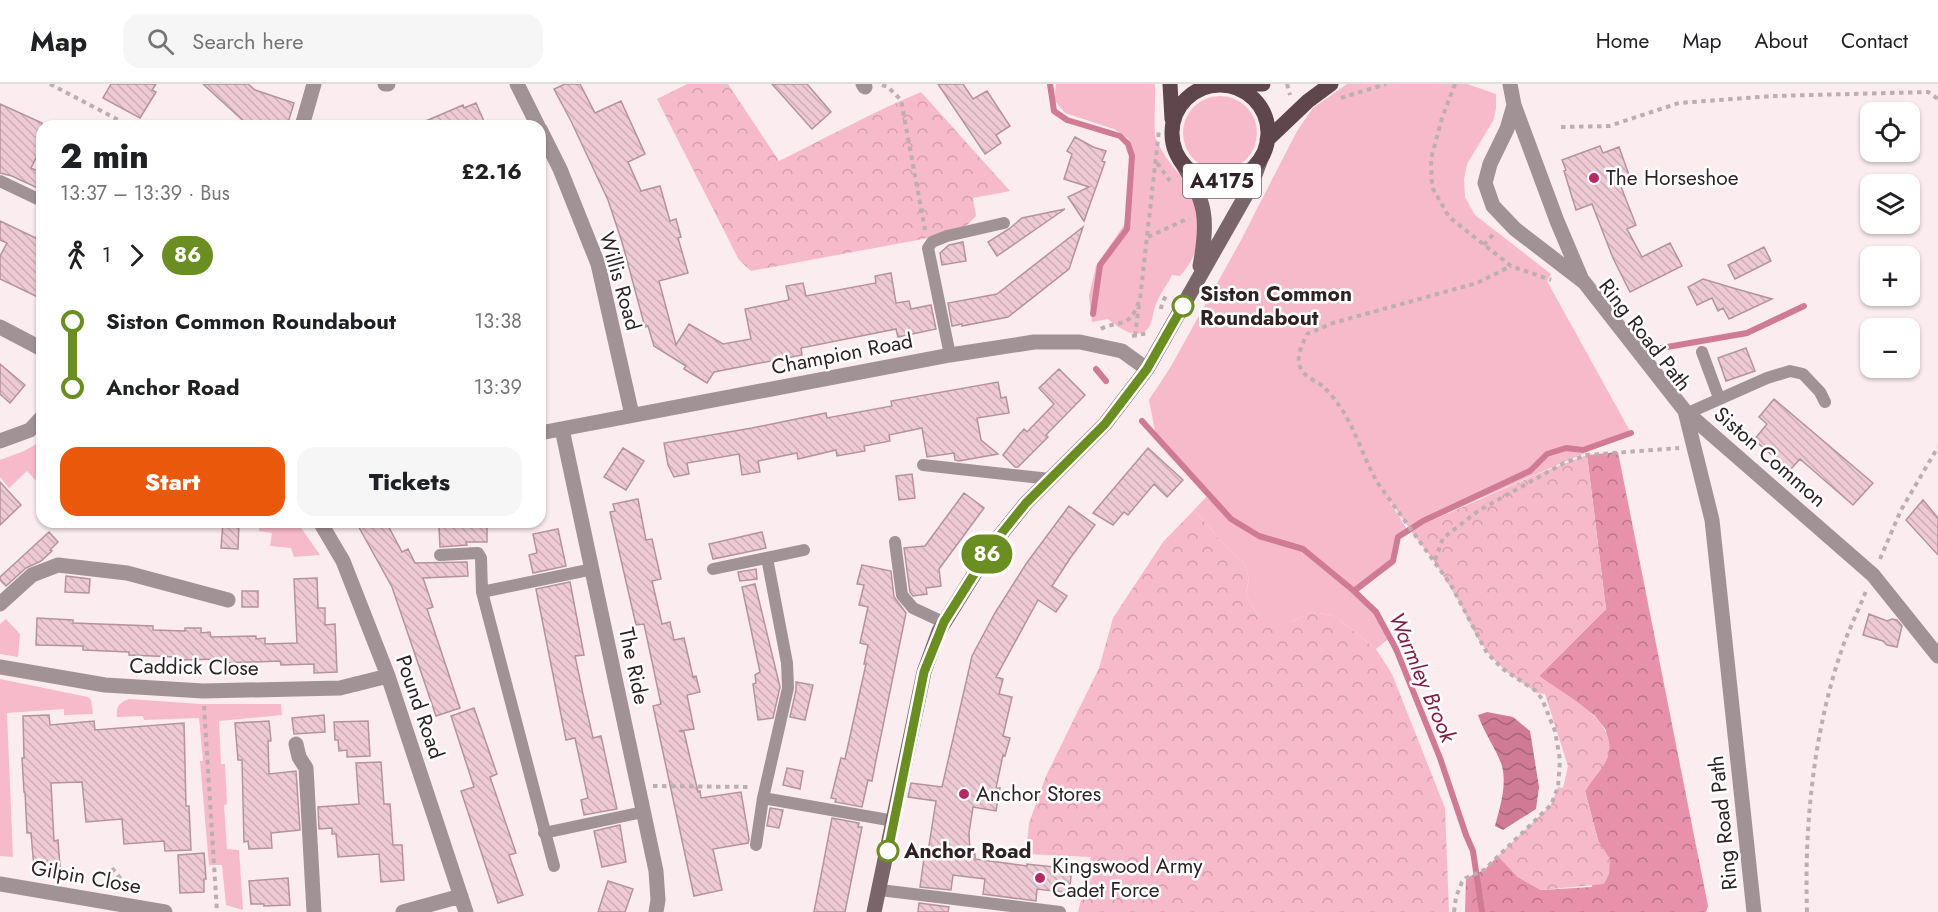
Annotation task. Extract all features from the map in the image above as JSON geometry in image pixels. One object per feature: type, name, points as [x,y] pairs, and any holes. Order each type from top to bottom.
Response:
[{"type":"main road","name":"A4175","points":[[1170,84],[1166,122],[1180,160],[1201,177],[1226,181],[1242,175],[1262,156],[1268,140],[1268,126],[1263,110],[1251,95],[1236,87],[1217,84]]},
{"type":"main road","points":[[1166,122],[1193,92],[1208,86],[1263,84]]},
{"type":"main road","name":"A4175","points":[[1268,140],[1308,101],[1331,84]]},
{"type":"street","points":[[304,120],[314,84]]},
{"type":"street","name":"Willis Road","points":[[517,84],[535,120]]},
{"type":"street","name":"Siston Common","points":[[1510,84],[1515,105],[1557,221],[1584,282]]},
{"type":"street","name":"Siston Common","points":[[1515,105],[1507,129],[1490,164],[1485,183],[1493,206],[1515,229],[1584,282],[1687,412],[1873,575],[1938,656]]},
{"type":"street","name":"Willis Road","points":[[546,142],[560,169],[598,264],[632,415]]},
{"type":"street","points":[[877,903],[924,672],[944,622],[993,544],[1026,503],[1105,424],[1147,369],[1250,188],[1262,156]]},
{"type":"street","points":[[1180,160],[1192,179],[1206,220],[1198,278]]},
{"type":"street","points":[[0,327],[36,346]]},
{"type":"street","name":"Champion Road","points":[[546,432],[950,355],[1034,342],[1080,342],[1122,351],[1147,369]]},
{"type":"street","name":"Ring Road Path","points":[[1687,412],[1712,520],[1754,912]]},
{"type":"street","points":[[0,441],[30,430],[36,424]]},
{"type":"street","name":"The Ride","points":[[562,429],[656,871],[658,900],[656,912]]},
{"type":"street","name":"Pound Road","points":[[324,528],[343,561],[388,676],[465,912]]},
{"type":"street","points":[[0,604],[32,575],[58,565],[127,573],[228,600]]},
{"type":"street","name":"Caddick Close","points":[[0,667],[105,685],[203,691],[340,688],[388,676]]},
{"type":"street","points":[[296,744],[299,757],[306,768],[315,912]]},
{"type":"street","name":"Gilpin Close","points":[[0,884],[165,912]]},
{"type":"street","points":[[403,912],[460,896]]},
{"type":"lane","points":[[0,181],[36,198]]},
{"type":"lane","points":[[950,355],[928,248],[932,242],[947,236],[1004,223]]},
{"type":"lane","points":[[1702,352],[1719,398]]},
{"type":"lane","points":[[1687,412],[1767,378],[1790,371],[1803,374],[1820,392],[1825,402]]},
{"type":"lane","points":[[923,465],[1050,479]]},
{"type":"lane","points":[[895,542],[902,596],[913,608],[944,622]]},
{"type":"lane","points":[[712,568],[804,550]]},
{"type":"lane","points":[[440,555],[478,553],[481,558],[482,592],[554,866]]},
{"type":"lane","points":[[756,845],[764,793],[788,688],[787,663],[767,558]]},
{"type":"lane","points":[[482,592],[593,569]]},
{"type":"lane","points":[[764,793],[894,821]]},
{"type":"lane","points":[[544,833],[643,812]]},
{"type":"lane","points":[[877,903],[1060,912]]},
{"type":"path","points":[[50,84],[119,120]]},
{"type":"path","points":[[60,89],[63,84]]},
{"type":"path","points":[[1455,84],[1431,159],[1432,187],[1449,217],[1510,266],[1561,282]]},
{"type":"path","points":[[867,85],[888,87],[901,100],[928,248]]},
{"type":"path","points":[[1561,127],[1609,126],[1680,103],[1773,96],[1928,92],[1938,99]]},
{"type":"path","points":[[1134,337],[1156,162],[1166,122]]},
{"type":"path","points":[[1156,162],[1177,189]]},
{"type":"path","points":[[1191,217],[1191,228]]},
{"type":"path","points":[[1454,912],[1456,897],[1462,882],[1484,870],[1551,805],[1558,787],[1560,760],[1555,731],[1542,699],[1536,692],[1503,669],[1487,653],[1451,585],[1366,464],[1357,439],[1339,404],[1324,388],[1301,370],[1298,356],[1307,334],[1334,323],[1477,283],[1510,266]]},
{"type":"path","points":[[1160,312],[1162,303],[1171,289]]},
{"type":"path","points":[[1080,342],[1108,324],[1126,321],[1133,314],[1140,299]]},
{"type":"path","points":[[1108,324],[1117,331]]},
{"type":"path","points":[[1126,334],[1134,337],[1148,333],[1153,327]]},
{"type":"path","points":[[1434,561],[1443,537],[1478,511],[1564,463],[1587,454],[1688,447]]},
{"type":"path","points":[[1808,912],[1810,807],[1823,720],[1843,646],[1901,510],[1938,447]]},
{"type":"path","points":[[203,691],[217,912]]},
{"type":"path","points":[[637,785],[764,793]]},
{"type":"green space","points":[[687,84],[728,84],[779,161],[921,92],[1010,191],[973,198],[976,216],[963,229],[923,239],[751,271],[739,260],[657,99]]},
{"type":"green space","points":[[1056,84],[1155,84],[1156,139],[1190,193],[1197,214],[1199,235],[1190,262],[1180,276],[1172,275],[1158,300],[1149,327],[1139,333],[1128,332],[1108,319],[1092,322],[1089,296],[1096,266],[1126,222],[1131,149],[1128,138],[1114,129],[1065,113],[1054,100]]},
{"type":"green space","points":[[1347,84],[1467,84],[1496,94],[1493,121],[1467,164],[1464,179],[1465,197],[1475,215],[1551,274],[1547,281],[1631,433],[1410,529],[1386,496],[1408,531],[1398,537],[1393,561],[1354,591],[1376,612],[1392,636],[1376,649],[1333,615],[1310,612],[1292,622],[1271,622],[1257,615],[1246,594],[1249,578],[1244,562],[1229,550],[1194,510],[1206,497],[1227,513],[1155,431],[1149,400],[1170,368],[1240,242],[1297,131],[1313,108]]},
{"type":"green space","points":[[1220,96],[1241,102],[1251,112],[1257,133],[1251,154],[1241,164],[1220,170],[1199,164],[1189,154],[1183,133],[1189,112],[1199,102]]},
{"type":"green space","points":[[36,444],[36,481],[27,471],[9,488],[0,477],[0,460]]},
{"type":"green space","points":[[1618,452],[1708,906],[1706,912],[1465,912],[1466,878],[1484,870],[1498,856],[1518,877],[1541,890],[1592,887],[1598,840],[1585,791],[1608,756],[1606,730],[1594,715],[1539,676],[1606,609],[1587,455]]},
{"type":"green space","points":[[1587,455],[1606,609],[1539,676],[1587,709],[1606,731],[1609,743],[1608,756],[1585,791],[1598,840],[1610,859],[1609,874],[1604,884],[1541,890],[1518,877],[1498,856],[1551,805],[1558,787],[1563,788],[1568,766],[1545,694],[1537,693],[1508,673],[1491,657],[1478,639],[1434,561],[1410,530]]},
{"type":"green space","points":[[1194,510],[1229,550],[1244,562],[1249,578],[1246,594],[1257,615],[1272,622],[1292,622],[1310,612],[1333,615],[1376,649],[1392,674],[1445,808],[1449,912],[1078,912],[1091,857],[1026,854],[1029,823],[1046,776],[1099,668],[1113,618],[1163,542]]},
{"type":"green space","points":[[259,528],[301,528],[320,555],[294,557],[291,548],[270,546],[272,533],[259,531]]},
{"type":"green space","points":[[6,619],[20,634],[18,657],[0,654],[0,624]]},
{"type":"green space","points":[[0,679],[88,697],[91,700],[93,714],[64,715],[64,709],[7,713],[13,857],[0,856]]},
{"type":"green space","points":[[129,699],[200,704],[281,704],[282,715],[219,721],[221,764],[225,764],[227,804],[224,805],[227,849],[239,850],[243,910],[226,905],[222,865],[209,865],[200,761],[203,761],[199,718],[144,720],[143,716],[117,717],[119,705]]},
{"type":"water","points":[[1487,712],[1513,717],[1530,731],[1539,787],[1536,809],[1503,830],[1495,826],[1503,789],[1502,766],[1478,715]]},
{"type":"building","points":[[111,84],[156,84],[152,90],[156,92],[140,118],[103,98]]},
{"type":"building","points":[[203,84],[248,84],[255,90],[294,103],[289,120],[242,120]]},
{"type":"building","points":[[565,84],[580,84],[595,113],[621,101],[645,154],[628,162],[641,191],[660,186],[670,221],[676,219],[681,237],[678,238],[688,273],[659,281],[676,345],[689,324],[723,344],[751,339],[745,309],[789,300],[786,286],[803,283],[806,296],[876,283],[875,276],[891,273],[896,303],[909,301],[911,309],[931,305],[936,329],[898,337],[896,329],[801,348],[802,355],[714,372],[707,383],[684,369],[686,366],[654,346],[648,326],[645,327],[608,200],[554,89]]},
{"type":"building","points":[[772,84],[807,84],[831,112],[812,129]]},
{"type":"building","points":[[938,84],[963,84],[973,99],[987,91],[1010,126],[996,135],[1001,143],[985,154]]},
{"type":"building","points":[[476,103],[483,120],[428,120],[463,105],[464,108]]},
{"type":"building","points":[[0,104],[36,120],[36,158],[31,168],[36,170],[36,187],[0,173]]},
{"type":"building","points":[[1075,137],[1106,151],[1102,161],[1105,162],[1084,221],[1068,197],[1089,187],[1064,179],[1072,154],[1067,151]]},
{"type":"building","points":[[1600,146],[1603,153],[1619,147],[1629,175],[1618,179],[1636,225],[1627,229],[1642,257],[1670,243],[1682,266],[1630,292],[1613,258],[1592,204],[1576,210],[1564,171],[1566,170],[1562,160]]},
{"type":"building","points":[[1065,209],[997,256],[988,242],[1022,218]]},
{"type":"building","points":[[0,221],[36,238],[36,296],[0,279],[0,256],[7,243],[0,240]]},
{"type":"building","points":[[1083,227],[1069,269],[1008,317],[952,326],[948,303],[997,294]]},
{"type":"building","points":[[963,242],[966,261],[942,265],[940,253],[949,245]]},
{"type":"building","points":[[1764,247],[1771,261],[1735,279],[1728,265]]},
{"type":"building","points":[[1703,279],[1772,299],[1729,319],[1723,308],[1718,311],[1712,298],[1697,305],[1688,287]]},
{"type":"building","points":[[1746,348],[1755,371],[1726,381],[1718,358]]},
{"type":"building","points":[[0,364],[25,385],[10,403],[0,394]]},
{"type":"building","points":[[1059,369],[1085,395],[1046,435],[1048,437],[1018,467],[1015,467],[1003,455],[1024,429],[1027,432],[1054,404],[1039,388]]},
{"type":"building","points":[[998,382],[1001,398],[1006,397],[1009,413],[977,418],[981,440],[998,454],[959,461],[955,460],[954,453],[927,457],[922,428],[889,435],[890,441],[864,446],[865,451],[837,456],[836,450],[798,459],[797,453],[758,461],[760,472],[742,475],[739,454],[687,463],[689,474],[674,477],[668,465],[664,443],[826,413],[827,418],[892,406],[891,401]]},
{"type":"building","points":[[1774,399],[1873,483],[1853,505],[1800,459],[1790,470],[1754,440],[1767,424],[1759,417]]},
{"type":"building","points":[[623,448],[644,461],[626,490],[604,477]]},
{"type":"building","points":[[1148,448],[1183,480],[1167,497],[1154,484],[1128,515],[1124,512],[1113,525],[1093,513]]},
{"type":"building","points":[[912,474],[915,498],[899,500],[896,476]]},
{"type":"building","points":[[0,482],[21,505],[0,525]]},
{"type":"building","points":[[964,493],[984,508],[939,569],[941,586],[926,588],[927,594],[913,596],[910,592],[904,548],[925,546]]},
{"type":"building","points":[[638,499],[646,540],[652,539],[661,579],[652,581],[662,624],[670,622],[674,640],[684,638],[693,677],[696,676],[700,692],[687,695],[694,729],[679,731],[684,732],[698,792],[700,791],[701,798],[741,792],[749,839],[748,843],[713,849],[722,890],[694,896],[653,706],[661,704],[644,624],[636,625],[610,512],[615,511],[613,504]]},
{"type":"building","points":[[1923,500],[1938,518],[1938,555],[1906,520]]},
{"type":"building","points":[[1069,506],[1095,525],[1052,586],[1067,596],[1056,612],[1038,600],[996,677],[1003,679],[999,694],[1012,697],[1003,736],[1010,738],[1005,756],[1003,755],[996,788],[1000,788],[996,811],[973,807],[969,833],[970,853],[975,854],[975,859],[1072,869],[1069,893],[1037,889],[1036,901],[983,894],[985,879],[953,875],[951,890],[920,887],[936,801],[908,797],[911,783],[942,787],[972,656],[995,613],[1026,564]]},
{"type":"building","points":[[223,528],[239,528],[238,549],[221,548]]},
{"type":"building","points":[[359,528],[389,528],[402,552],[408,549],[415,563],[467,562],[468,576],[423,578],[433,607],[427,609],[460,708],[436,716],[392,587]]},
{"type":"building","points":[[439,528],[487,528],[487,542],[466,542],[467,545],[440,547]]},
{"type":"building","points":[[558,529],[566,566],[533,573],[529,555],[537,553],[533,534]]},
{"type":"building","points":[[49,532],[58,542],[50,550],[52,551],[41,561],[26,568],[6,586],[0,577]]},
{"type":"building","points":[[762,532],[766,548],[713,559],[709,544]]},
{"type":"building","points":[[862,565],[891,571],[894,597],[906,613],[872,781],[868,780],[862,807],[835,802],[836,799],[831,798],[841,758],[845,759],[866,664],[864,664],[868,645],[860,643],[868,607],[859,605],[864,585],[857,584]]},
{"type":"building","points":[[756,569],[757,579],[740,581],[738,572]]},
{"type":"building","points":[[66,576],[90,579],[89,593],[65,592]]},
{"type":"building","points":[[317,578],[318,608],[325,608],[325,625],[335,624],[337,672],[314,673],[314,664],[281,665],[280,661],[222,663],[222,659],[176,660],[176,657],[83,650],[83,646],[36,645],[37,618],[73,620],[73,623],[153,626],[153,630],[185,631],[185,628],[201,628],[201,633],[210,632],[211,637],[256,636],[256,639],[265,638],[265,644],[297,643],[294,579]]},
{"type":"building","points":[[570,582],[584,655],[575,656],[593,738],[601,736],[617,809],[584,815],[581,800],[588,798],[575,738],[566,740],[536,589]]},
{"type":"building","points":[[755,584],[780,687],[773,718],[758,720],[753,684],[756,683],[755,675],[760,672],[742,587]]},
{"type":"building","points":[[242,591],[258,591],[258,607],[242,607]]},
{"type":"building","points":[[1869,614],[1887,621],[1897,620],[1902,626],[1897,647],[1863,635]]},
{"type":"building","points":[[796,682],[813,685],[805,720],[790,717]]},
{"type":"building","points":[[474,708],[497,774],[490,777],[516,853],[509,855],[523,895],[498,903],[461,791],[474,787],[451,716]]},
{"type":"building","points":[[49,715],[50,725],[94,721],[95,730],[184,723],[186,806],[189,806],[191,850],[165,851],[164,841],[124,844],[122,819],[86,822],[82,782],[51,783],[54,841],[58,840],[60,867],[34,868],[31,833],[27,833],[24,792],[23,716]]},
{"type":"building","points":[[324,715],[325,732],[294,734],[292,718]]},
{"type":"building","points":[[269,721],[271,741],[268,741],[269,774],[296,771],[300,830],[271,833],[272,848],[249,849],[248,841],[244,842],[242,760],[238,760],[235,723]]},
{"type":"building","points":[[368,721],[370,756],[347,757],[347,750],[339,751],[338,740],[335,740],[334,722]]},
{"type":"building","points":[[381,762],[384,804],[390,804],[393,845],[402,845],[404,880],[381,882],[379,854],[338,857],[336,834],[332,834],[332,828],[319,829],[318,807],[359,804],[356,763]]},
{"type":"building","points":[[787,768],[803,771],[800,789],[783,785]]},
{"type":"building","points":[[770,808],[783,810],[779,828],[767,826]]},
{"type":"building","points":[[832,818],[859,823],[858,827],[862,827],[845,912],[814,912]]},
{"type":"building","points":[[620,825],[626,862],[602,867],[594,831]]},
{"type":"building","points":[[204,853],[206,879],[204,879],[204,892],[180,893],[178,855]]},
{"type":"building","points":[[288,878],[290,905],[251,904],[249,881]]},
{"type":"building","points":[[608,881],[633,889],[625,912],[598,912]]},
{"type":"building","points":[[919,903],[949,907],[948,912],[918,912]]},
{"type":"waterway","name":"Warmley Brook","points":[[1050,84],[1054,111],[1067,120],[1120,136],[1128,144],[1132,156],[1127,229],[1100,265],[1093,314]]},
{"type":"waterway","points":[[1650,350],[1747,333],[1804,306]]},
{"type":"waterway","name":"Warmley Brook","points":[[1096,369],[1106,381]]},
{"type":"waterway","name":"Warmley Brook","points":[[1142,421],[1231,519],[1259,536],[1303,549],[1376,612],[1396,649],[1440,758],[1473,851],[1482,912]]},
{"type":"waterway","points":[[1354,591],[1393,561],[1398,537],[1423,521],[1530,471],[1547,454],[1566,448],[1583,450],[1631,433]]},
{"type":"bus line","name":"86","points":[[888,851],[924,672],[939,631],[993,544],[1026,503],[1105,424],[1147,369],[1183,306]]},
{"type":"place","name":"The Horseshoe","points":[[1594,178]]},
{"type":"place","name":"Siston Common Roundabout","points":[[1183,306]]},
{"type":"place","name":"Anchor Stores","points":[[964,794]]},
{"type":"place","name":"Anchor Road","points":[[888,851]]},
{"type":"place","name":"Kingswood Army Cadet Force","points":[[1040,878]]}]
